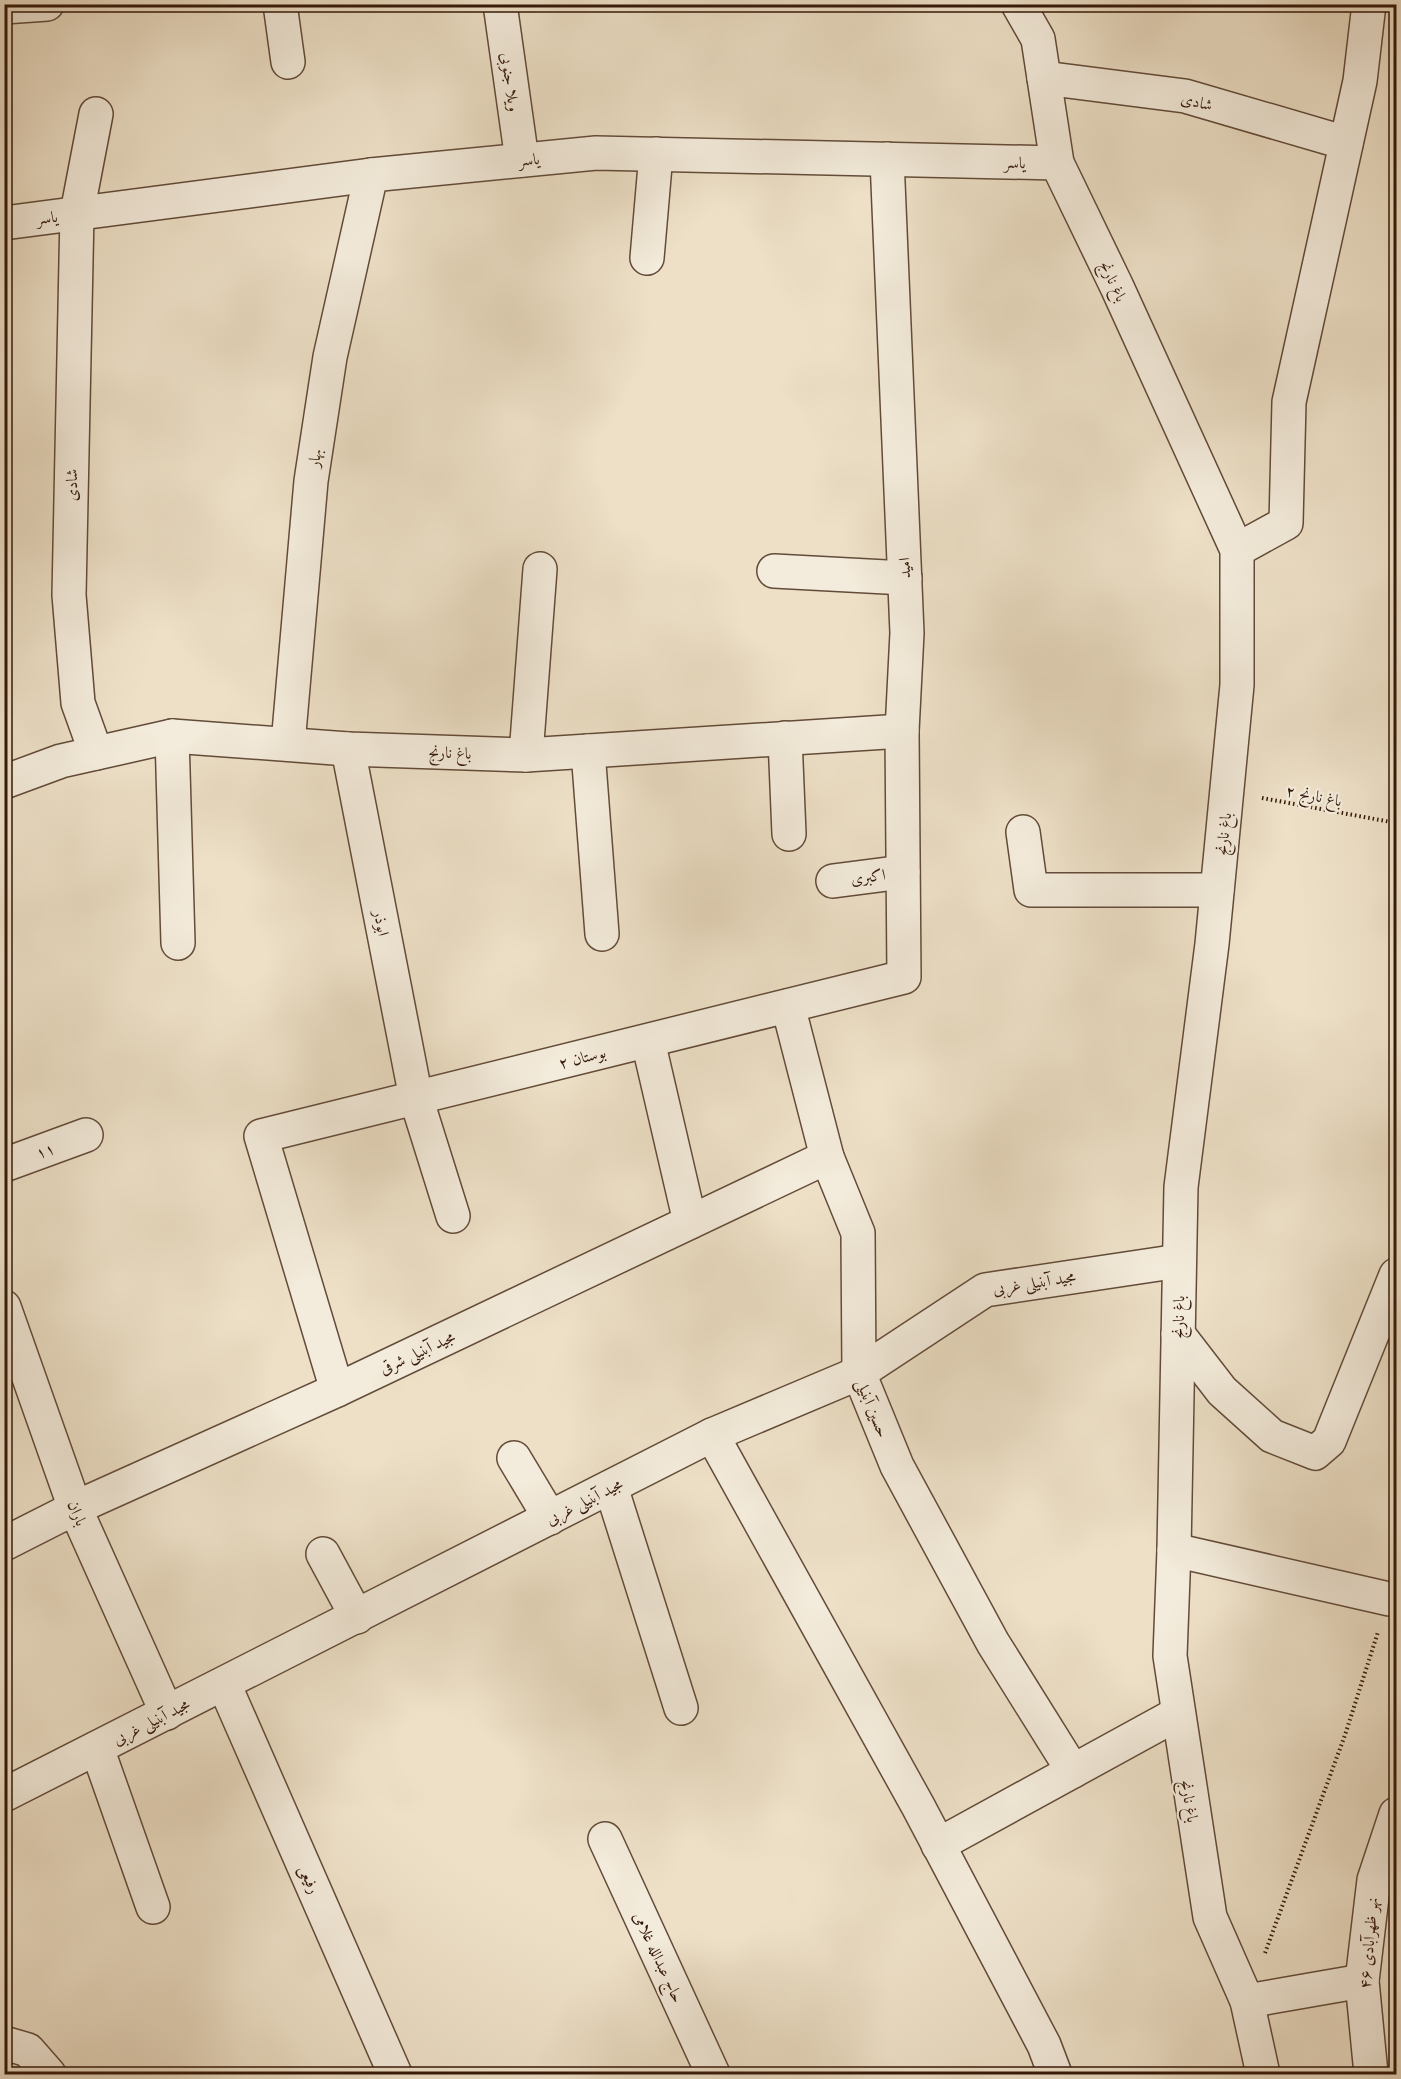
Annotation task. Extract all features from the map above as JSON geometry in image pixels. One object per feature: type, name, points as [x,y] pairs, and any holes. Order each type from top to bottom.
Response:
[{"type":"street","points":[[4,7],[47,4]]},
{"type":"street","points":[[280,4],[288,62]]},
{"type":"street","name":"ویلا جنوبی","points":[[500,4],[522,160]]},
{"type":"street","name":"باغ نارنج","points":[[1018,4],[1038,39],[1057,163],[1118,287],[1237,550],[1237,685],[1217,890],[1181,1186],[1170,1656],[1177,1714],[1210,1917],[1247,2001],[1263,2074]]},
{"type":"street","points":[[1237,550],[1286,523],[1288,402],[1360,81],[1369,4]]},
{"type":"street","name":"شادی","points":[[1044,78],[1185,96],[1346,144]]},
{"type":"street","name":"شادی","points":[[96,114],[76,213],[69,595],[78,703],[96,753]]},
{"type":"street","name":"یاسر","points":[[4,223],[371,175],[596,153],[1057,163]]},
{"type":"street","points":[[647,258],[656,154]]},
{"type":"street","name":"امید","points":[[887,159],[907,633],[902,731],[904,977]]},
{"type":"street","name":"بهار","points":[[288,744],[311,481],[330,357],[371,175]]},
{"type":"street","points":[[526,755],[540,569]]},
{"type":"street","points":[[774,571],[904,579]]},
{"type":"street","name":"باغ نارنج","points":[[4,782],[61,761],[172,736],[348,749],[526,755],[902,731]]},
{"type":"street","points":[[172,736],[178,943]]},
{"type":"street","points":[[785,738],[789,834]]},
{"type":"street","name":"ابوذر","points":[[348,749],[417,1098],[453,1216]]},
{"type":"street","points":[[588,751],[602,934]]},
{"type":"street","points":[[1023,832],[1031,890],[1217,890]]},
{"type":"street","name":"اکبری","points":[[833,881],[903,872]]},
{"type":"street","name":"بوستان ۲","points":[[337,1390],[261,1136],[904,977]]},
{"type":"street","name":"حسین آبنیلی","points":[[788,1006],[828,1157],[858,1233],[859,1373],[897,1466],[993,1643],[1073,1771]]},
{"type":"street","points":[[648,1041],[690,1222]]},
{"type":"street","name":"۱۱","points":[[4,1165],[86,1135]]},
{"type":"street","name":"مجید آبنیلی شرقی","points":[[4,1544],[75,1508],[337,1390],[828,1157]]},
{"type":"street","name":"مجید آبنیلی غربی","points":[[4,1796],[712,1435],[859,1373],[985,1290],[1179,1260]]},
{"type":"street","points":[[1178,1334],[1222,1391],[1272,1437],[1315,1452],[1329,1441],[1396,1275]]},
{"type":"street","name":"باران","points":[[4,1307],[75,1508],[167,1713]]},
{"type":"street","points":[[712,1435],[938,1845],[1044,2045],[1055,2074]]},
{"type":"street","points":[[514,1458],[550,1518]]},
{"type":"street","points":[[611,1487],[681,1708]]},
{"type":"street","points":[[1174,1550],[1389,1599]]},
{"type":"street","points":[[323,1554],[357,1617]]},
{"type":"street","name":"رفیعی","points":[[224,1684],[395,2074]]},
{"type":"street","points":[[938,1845],[1177,1714]]},
{"type":"street","points":[[97,1748],[153,1907]]},
{"type":"street","name":"نهر ظهرآبادی ۴۶","points":[[1371,2074],[1362,1981],[1374,1880],[1396,1814]]},
{"type":"street","name":"حاج عبدالله غلامی","points":[[605,1839],[713,2074]]},
{"type":"street","points":[[1247,2001],[1362,1981]]},
{"type":"street","points":[[4,2043],[28,2050],[49,2074]]},
{"type":"path","name":"باغ نارنج ۲","points":[[1227,791],[1396,823]]},
{"type":"path","points":[[1247,2001],[1345,1735],[1389,1599]]}]
